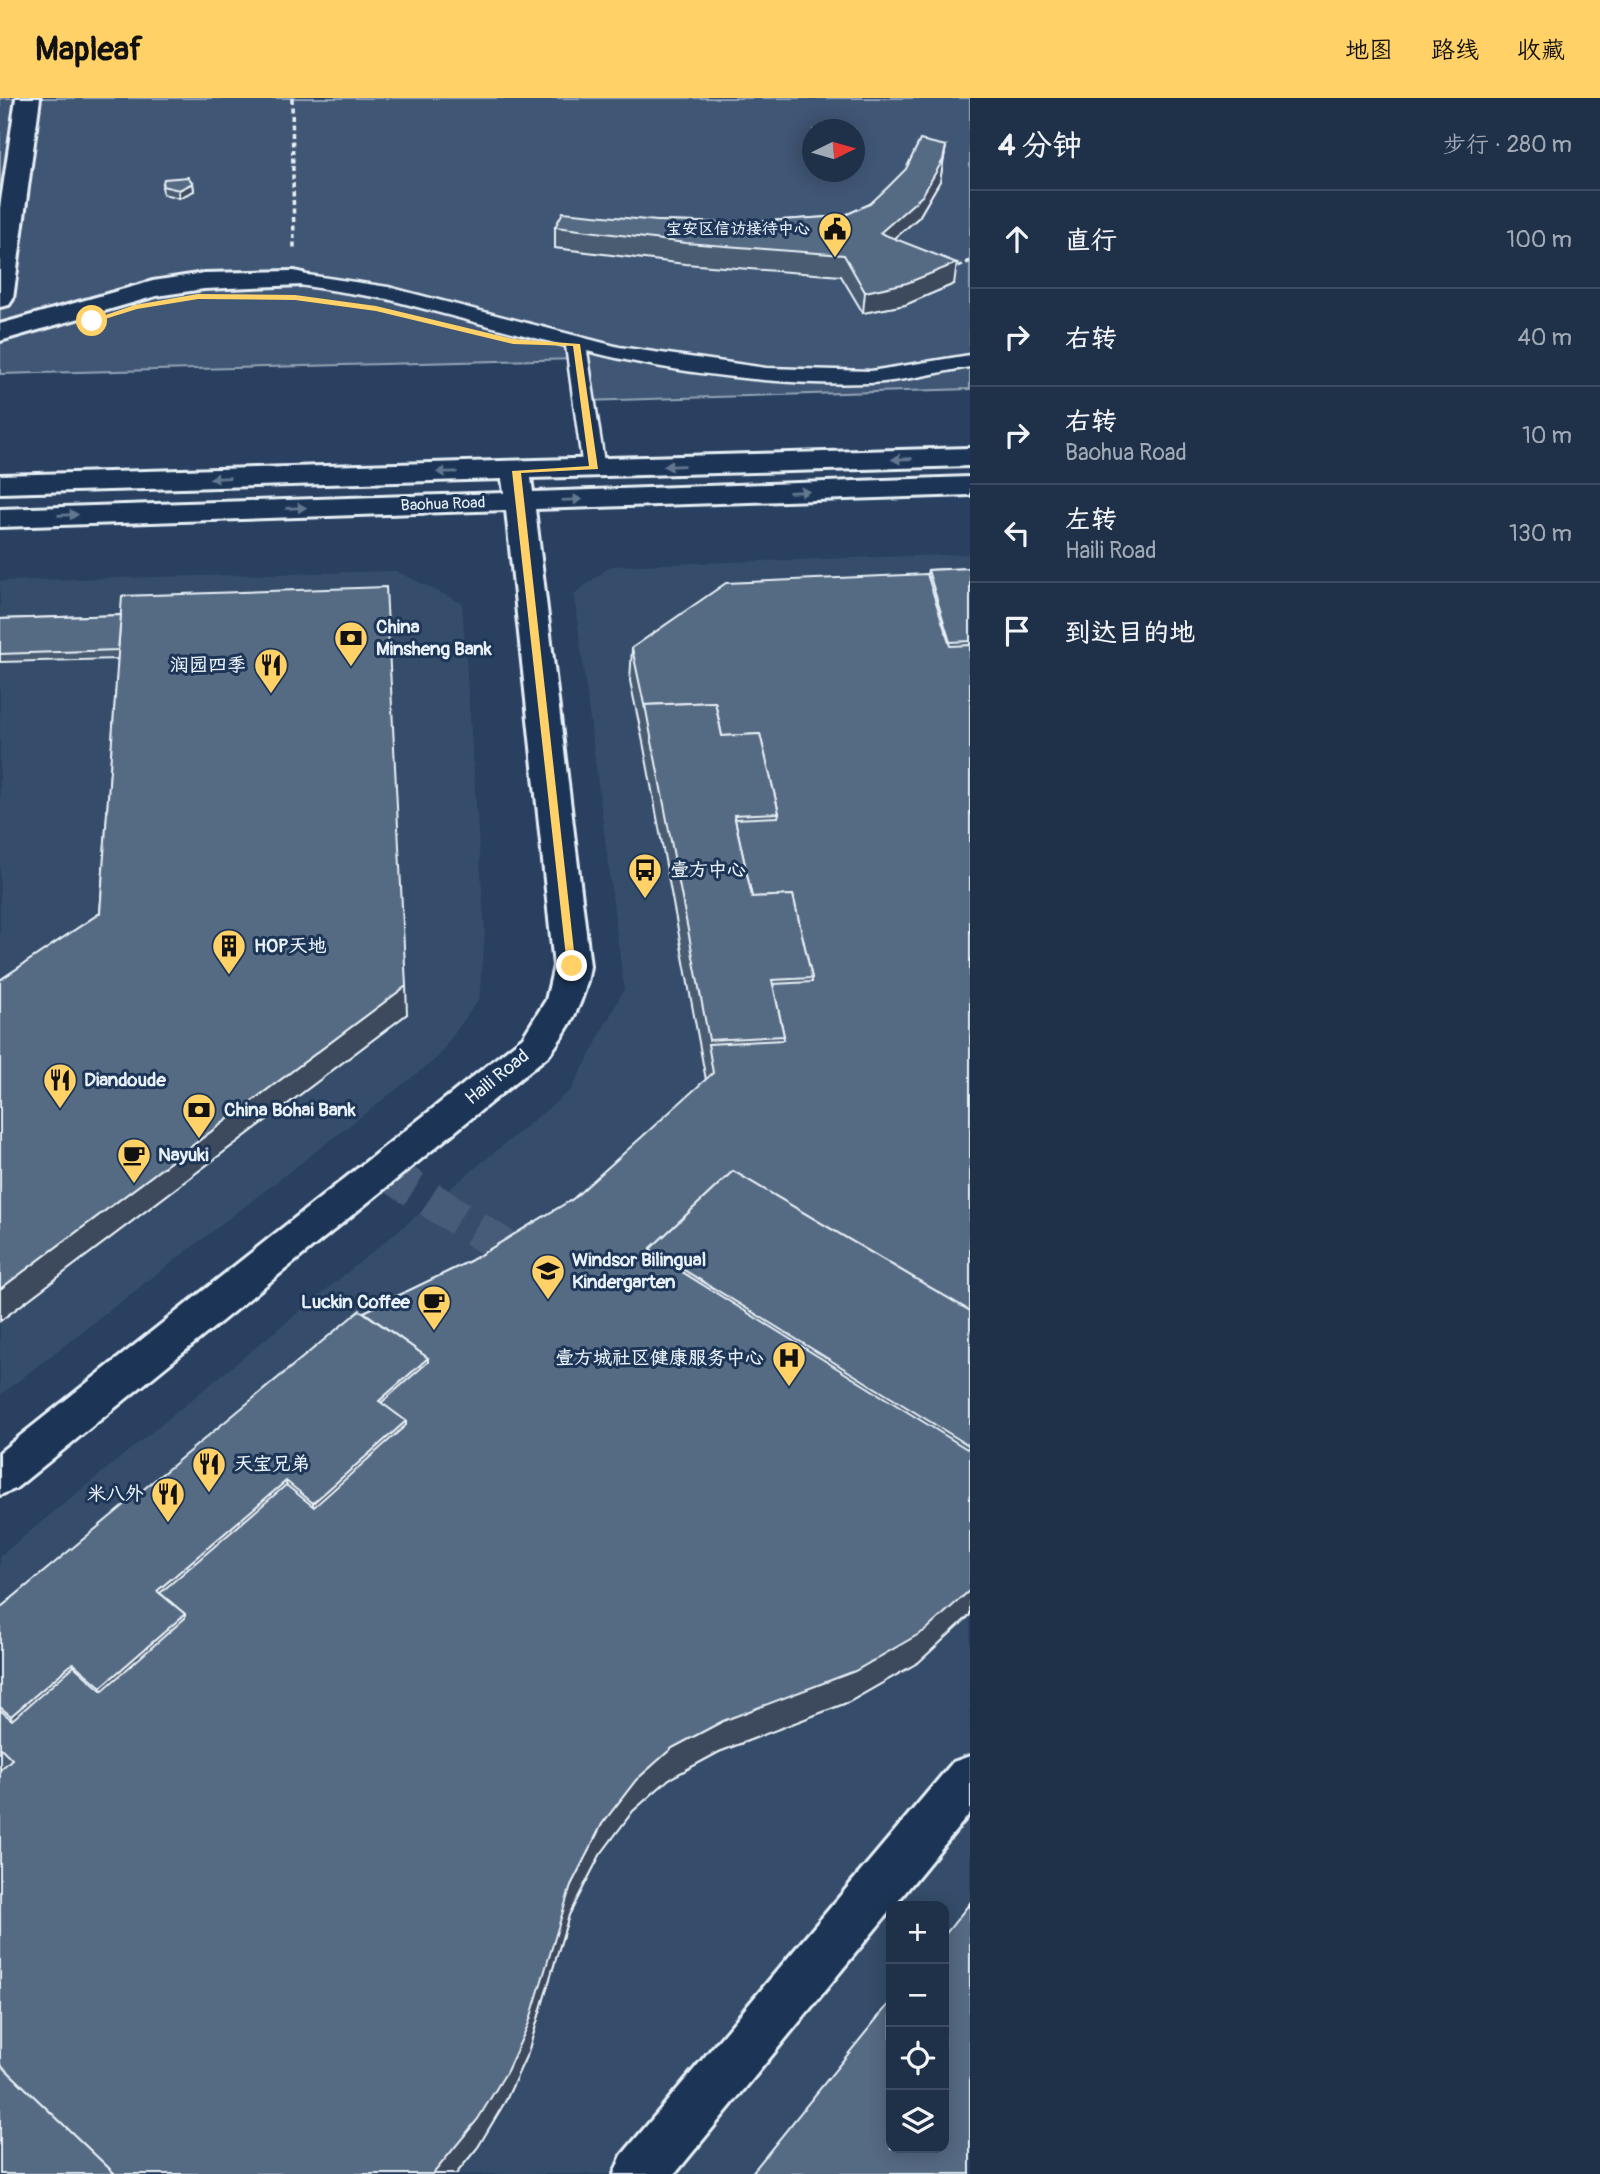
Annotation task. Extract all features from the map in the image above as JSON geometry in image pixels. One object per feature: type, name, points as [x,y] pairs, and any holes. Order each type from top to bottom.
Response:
[{"type":"street","points":[[0,299],[28,98]]},
{"type":"street","points":[[0,333],[153,289],[204,281],[294,279]]},
{"type":"street","name":"Baohua Road","points":[[0,517],[518,486],[594,469],[970,457]]},
{"type":"street","name":"Baohua Road","points":[[0,484],[970,486]]},
{"type":"street","name":"Haili Road","points":[[0,1477],[536,1046],[556,1020],[569,993],[572,966],[518,486]]},
{"type":"street","points":[[640,2174],[970,1777]]},
{"type":"lane","points":[[294,279],[388,293],[576,344],[690,364],[818,377],[871,377],[970,361]]},
{"type":"lane","points":[[576,344],[594,469]]},
{"type":"path","points":[[292,98],[294,279]]},
{"type":"path","points":[[949,272],[970,261]]},
{"type":"shaded area","points":[[0,98],[970,98],[970,389],[584,401],[578,359],[0,374]]},
{"type":"shaded area","points":[[970,554],[970,2174],[0,2174],[0,1556],[572,1089],[624,989],[574,594],[611,566]]},
{"type":"shaded area","points":[[396,571],[462,603],[485,933],[479,999],[437,1058],[0,1395],[0,581]]},
{"type":"building","points":[[920,140],[946,146],[943,160],[922,196],[880,233],[957,263],[907,283],[865,292],[844,255],[686,243],[555,227],[563,212],[657,221],[735,223],[843,216],[870,204],[887,188],[906,169]]},
{"type":"building","points":[[188,177],[193,183],[179,190],[162,186],[164,179]]},
{"type":"building","points":[[970,568],[970,641],[950,642],[928,570]]},
{"type":"building","points":[[927,574],[950,646],[970,645],[970,1311],[733,1171],[650,1249],[650,1252],[967,1449],[970,1445],[970,1590],[926,1630],[855,1671],[723,1721],[672,1748],[636,1780],[602,1824],[571,1885],[529,2023],[507,2071],[478,2119],[433,2174],[115,2174],[0,2064],[0,1770],[12,1759],[0,1747],[0,1710],[12,1720],[74,1666],[102,1691],[185,1618],[185,1614],[160,1593],[286,1485],[314,1507],[406,1425],[406,1421],[381,1403],[428,1362],[428,1358],[364,1312],[470,1261],[573,1199],[713,1073],[708,1044],[783,1040],[773,984],[812,982],[812,978],[793,895],[752,897],[735,819],[778,817],[760,734],[722,736],[715,702],[645,705],[645,709],[632,648],[726,583]]},
{"type":"building","name":"HOP天地","points":[[386,587],[406,986],[0,1289],[0,980],[100,913],[122,596]]},
{"type":"building","points":[[121,615],[118,650],[0,654],[0,619]]},
{"type":"building","points":[[715,702],[722,736],[760,734],[779,813],[734,815],[752,897],[793,895],[812,978],[772,980],[784,1036],[709,1040],[645,705]]},
{"type":"building","points":[[733,1171],[970,1311],[968,1445],[650,1249]]},
{"type":"building","points":[[360,1310],[428,1358],[379,1401],[406,1421],[313,1503],[286,1481],[157,1591],[185,1614],[101,1687],[73,1663],[11,1716],[0,1707],[0,1608]]},
{"type":"building","points":[[970,1903],[970,2174],[751,2174],[886,2007],[886,2153],[949,2153],[949,1930]]},
{"type":"building","points":[[0,2064],[115,2174],[0,2174]]},
{"type":"tunnel","points":[[384,1170],[544,1273]]},
{"type":"place","name":"宝安区信访接待中心","points":[[835,259]]},
{"type":"place","name":"China Minsheng Bank","points":[[351,668]]},
{"type":"place","name":"润园四季","points":[[271,695]]},
{"type":"place","name":"壹方中心","points":[[645,900]]},
{"type":"place","name":"HOP天地","points":[[229,976]]},
{"type":"place","name":"Diandoude","points":[[60,1110]]},
{"type":"place","name":"China Bohai Bank","points":[[199,1140]]},
{"type":"place","name":"Nayuki","points":[[134,1185]]},
{"type":"place","name":"Windsor Bilingual Kindergarten","points":[[548,1301]]},
{"type":"place","name":"Luckin Coffee","points":[[434,1332]]},
{"type":"place","name":"壹方城社区健康服务中心","points":[[789,1388]]},
{"type":"place","name":"天宝兄弟","points":[[209,1494]]},
{"type":"place","name":"米八外","points":[[168,1524]]},
{"type":"route","points":[[92,321],[135,307],[198,296],[295,297],[376,308],[513,342],[576,344],[594,469],[516,471],[572,966]]}]
